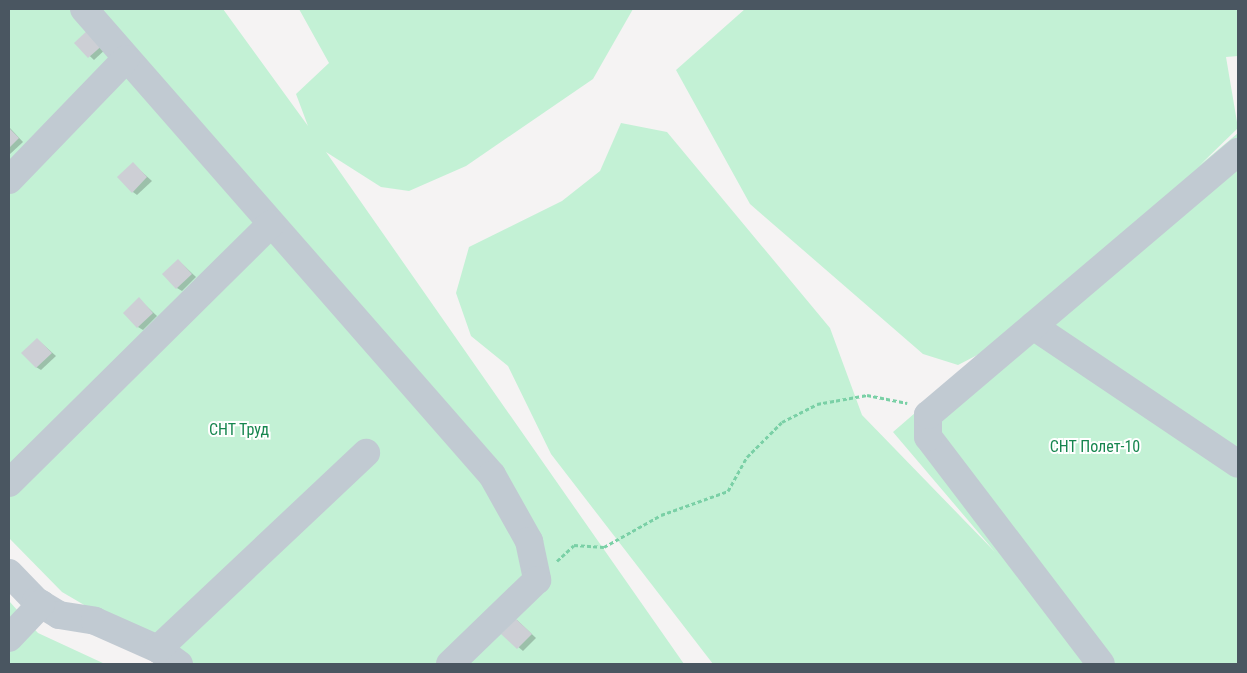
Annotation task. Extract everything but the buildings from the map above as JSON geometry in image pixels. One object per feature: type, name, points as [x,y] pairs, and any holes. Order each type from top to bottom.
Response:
[{"type":"lane","points":[[84,9],[492,475],[530,541],[537,580],[450,664]]},
{"type":"lane","points":[[9,180],[126,59]]},
{"type":"lane","points":[[1102,664],[928,437],[928,415],[1238,152]]},
{"type":"lane","points":[[9,483],[271,224]]},
{"type":"lane","points":[[1033,326],[1238,464]]},
{"type":"lane","points":[[9,572],[41,604],[59,615],[95,620],[169,657],[366,453]]},
{"type":"lane","points":[[9,638],[41,604]]},
{"type":"path","points":[[537,580],[574,545],[604,547],[661,516],[728,491],[747,456],[782,422],[817,404],[867,396],[912,404],[928,415]]},
{"type":"green space","name":"СНТ Труд","points":[[9,9],[223,9],[308,126],[296,94],[329,63],[299,9],[633,9],[593,79],[466,166],[409,191],[381,187],[326,152],[684,664],[185,664],[62,592],[9,538]]},
{"type":"green space","name":"СНТ Полет-10","points":[[745,9],[1238,9],[1238,56],[1226,57],[1238,128],[1200,165],[1238,133],[1238,664],[713,664],[551,454],[508,366],[471,336],[456,293],[469,247],[562,201],[600,171],[621,123],[667,132],[830,328],[862,415],[995,552],[893,432],[989,349],[958,365],[923,354],[750,204],[676,70]]},
{"type":"green space","points":[[9,601],[38,633],[105,664],[9,664]]}]
